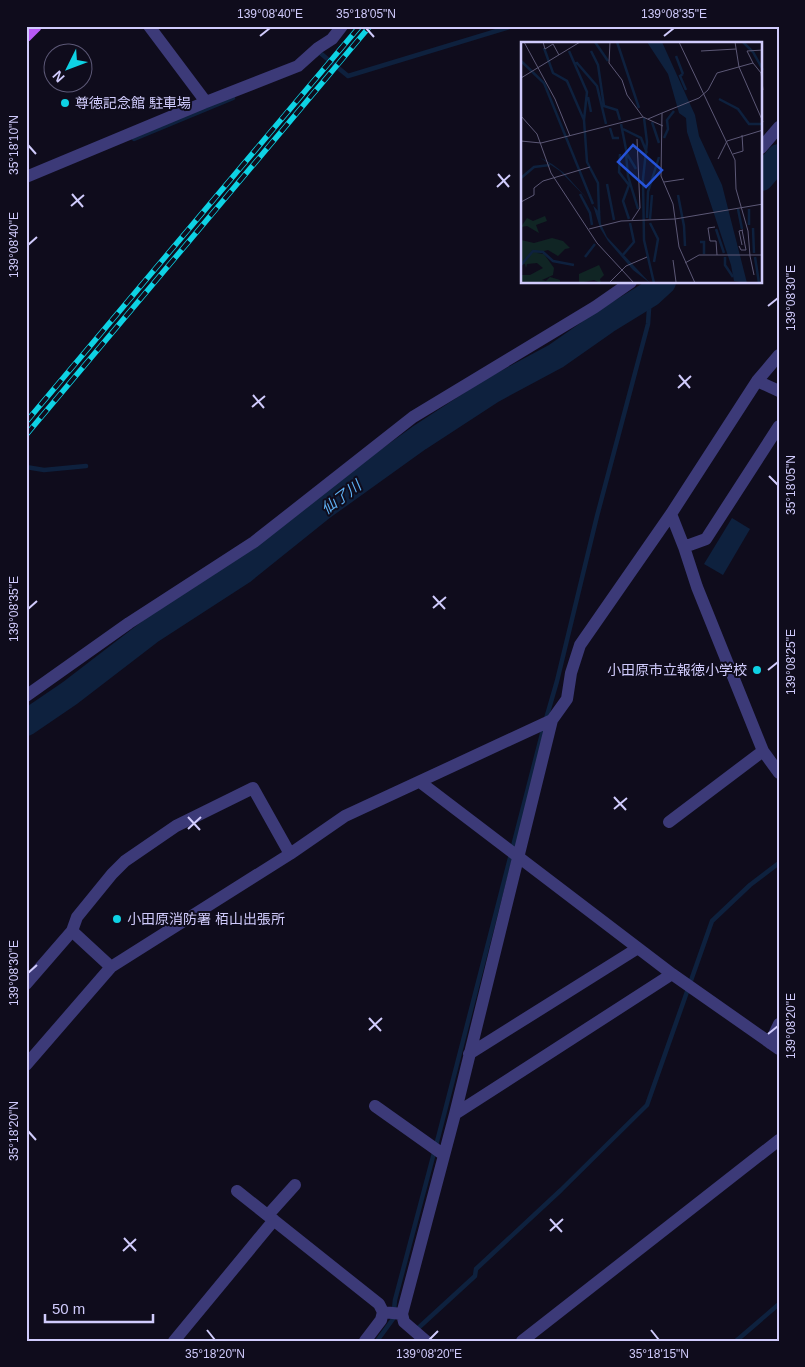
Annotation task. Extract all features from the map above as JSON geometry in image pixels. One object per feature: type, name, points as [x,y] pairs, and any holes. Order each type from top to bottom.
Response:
[{"type":"main road","points":[[26,36],[36,26]]},
{"type":"street","points":[[149,26],[206,102]]},
{"type":"street","points":[[26,177],[298,66],[318,48],[332,39],[342,26]]},
{"type":"street","points":[[762,147],[779,128]]},
{"type":"street","points":[[26,696],[129,622],[254,542],[413,417],[595,307],[628,284]]},
{"type":"street","points":[[403,1318],[552,720],[567,699],[571,672],[580,645],[671,514],[757,381],[779,356]]},
{"type":"street","points":[[757,381],[779,391]]},
{"type":"street","points":[[684,547],[706,539],[779,426]]},
{"type":"street","points":[[671,514],[684,547],[696,587],[763,751],[779,773]]},
{"type":"street","points":[[26,1065],[111,967],[290,854],[345,816],[552,720]]},
{"type":"street","points":[[669,822],[763,751]]},
{"type":"street","points":[[420,782],[672,974],[774,1046],[779,1024]]},
{"type":"street","points":[[26,984],[72,931],[77,917],[125,861],[176,826],[253,788],[290,854]]},
{"type":"street","points":[[72,931],[111,967]]},
{"type":"street","points":[[469,1054],[638,948]]},
{"type":"street","points":[[455,1114],[672,974]]},
{"type":"street","points":[[375,1106],[444,1155]]},
{"type":"street","points":[[522,1341],[779,1140]]},
{"type":"street","points":[[174,1341],[295,1185]]},
{"type":"street","points":[[236,1190],[379,1304],[383,1312],[381,1320],[365,1341]]},
{"type":"street","points":[[383,1312],[403,1318],[424,1339]]},
{"type":"water","points":[[732,518],[750,529],[723,575],[704,564]]},
{"type":"waterway","points":[[316,55],[319,52],[348,76],[513,26]]},
{"type":"waterway","points":[[134,139],[233,98]]},
{"type":"waterway","name":"仙了川","points":[[762,177],[779,157]]},
{"type":"waterway","name":"仙了川","points":[[26,723],[70,693],[152,630],[243,571],[320,509],[419,438],[491,391],[556,356],[606,321],[650,294],[661,284]]},
{"type":"waterway","points":[[546,719],[648,324],[650,294]]},
{"type":"waterway","points":[[26,467],[44,470],[86,466]]},
{"type":"waterway","points":[[377,1341],[393,1319],[395,1300],[544,726]]},
{"type":"waterway","points":[[415,1331],[475,1276],[476,1269],[561,1190],[647,1105],[712,921],[750,885],[779,863]]},
{"type":"waterway","points":[[736,1341],[779,1304]]},
{"type":"railway","points":[[26,422],[360,26]]},
{"type":"railway","points":[[26,435],[370,26]]},
{"type":"place","name":"尊徳記念館 駐車場","points":[[65,103]]},
{"type":"place","name":"小田原市立報徳小学校","points":[[757,670]]},
{"type":"place","name":"小田原消防署 栢山出張所","points":[[117,919]]}]
